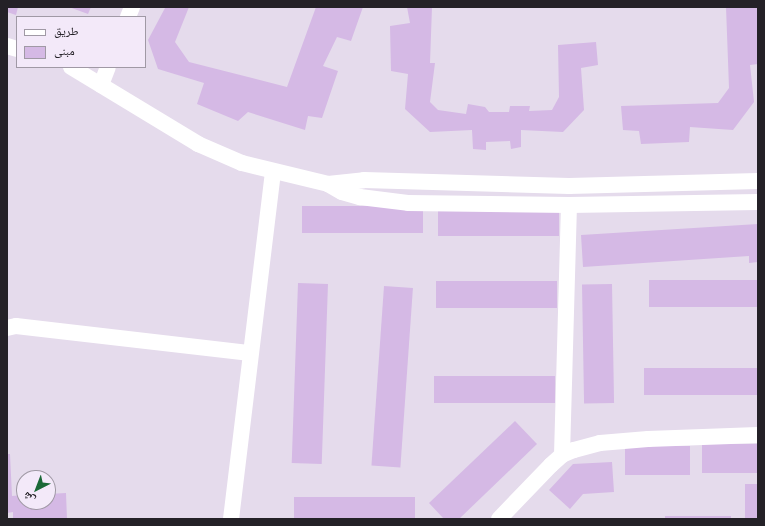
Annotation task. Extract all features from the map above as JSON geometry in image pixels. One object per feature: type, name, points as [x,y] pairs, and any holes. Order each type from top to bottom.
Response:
[{"type":"street","points":[[73,68],[198,144],[242,163],[273,172],[328,184],[342,192],[360,197],[408,202],[569,205],[758,202]]},
{"type":"street","points":[[101,84],[108,68]]},
{"type":"street","points":[[232,519],[250,353],[273,172]]},
{"type":"street","points":[[328,184],[364,180],[570,186],[758,181]]},
{"type":"street","points":[[562,455],[569,205]]},
{"type":"street","points":[[7,328],[16,326],[250,353]]},
{"type":"street","points":[[500,519],[562,455],[600,443],[758,435]]},
{"type":"building","points":[[7,7],[18,7],[16,15],[7,12]]},
{"type":"building","points":[[69,7],[91,7],[88,14]]},
{"type":"building","points":[[162,7],[189,7],[175,42],[189,62],[287,87],[316,7],[363,7],[351,41],[337,37],[323,66],[338,71],[322,118],[308,116],[305,130],[248,112],[238,121],[197,104],[204,83],[158,69],[148,40],[165,8]]},
{"type":"building","points":[[407,7],[432,7],[430,63],[435,63],[430,102],[438,110],[466,114],[468,104],[485,107],[489,112],[509,112],[510,106],[530,106],[529,111],[552,110],[559,97],[558,45],[596,42],[598,65],[581,68],[584,110],[563,132],[521,130],[521,147],[511,149],[510,141],[486,142],[486,150],[473,149],[472,130],[430,132],[405,109],[408,74],[391,71],[390,26],[410,23]]},
{"type":"building","points":[[726,7],[758,7],[758,64],[750,65],[754,102],[733,130],[690,127],[689,142],[641,144],[639,131],[623,130],[621,106],[718,103],[729,88]]},
{"type":"building","points":[[302,206],[423,206],[423,233],[302,233]]},
{"type":"building","points":[[438,209],[559,209],[559,236],[438,236]]},
{"type":"building","points":[[758,224],[758,262],[749,263],[749,256],[583,267],[581,235]]},
{"type":"building","points":[[649,280],[758,280],[758,307],[649,307]]},
{"type":"building","points":[[436,281],[557,281],[557,308],[436,308]]},
{"type":"building","points":[[298,283],[328,284],[322,464],[292,463]]},
{"type":"building","points":[[612,284],[614,403],[584,404],[582,285]]},
{"type":"building","points":[[384,286],[413,288],[400,468],[371,466]]},
{"type":"building","points":[[644,368],[758,368],[758,395],[644,395]]},
{"type":"building","points":[[434,376],[555,376],[555,403],[434,403]]},
{"type":"building","points":[[515,421],[537,444],[459,519],[444,519],[429,503]]},
{"type":"building","points":[[702,444],[758,444],[758,473],[702,473]]},
{"type":"building","points":[[625,446],[690,446],[690,475],[625,475]]},
{"type":"building","points":[[7,454],[10,454],[12,496],[16,496],[16,510],[56,510],[56,494],[66,493],[67,519],[13,519],[13,512],[7,513]]},
{"type":"building","points":[[612,462],[614,492],[583,494],[570,509],[549,490],[573,464]]},
{"type":"building","points":[[745,484],[758,484],[758,519],[745,519]]},
{"type":"building","points":[[294,497],[415,497],[415,519],[294,519]]},
{"type":"building","points":[[665,516],[731,516],[731,519],[665,519]]}]
